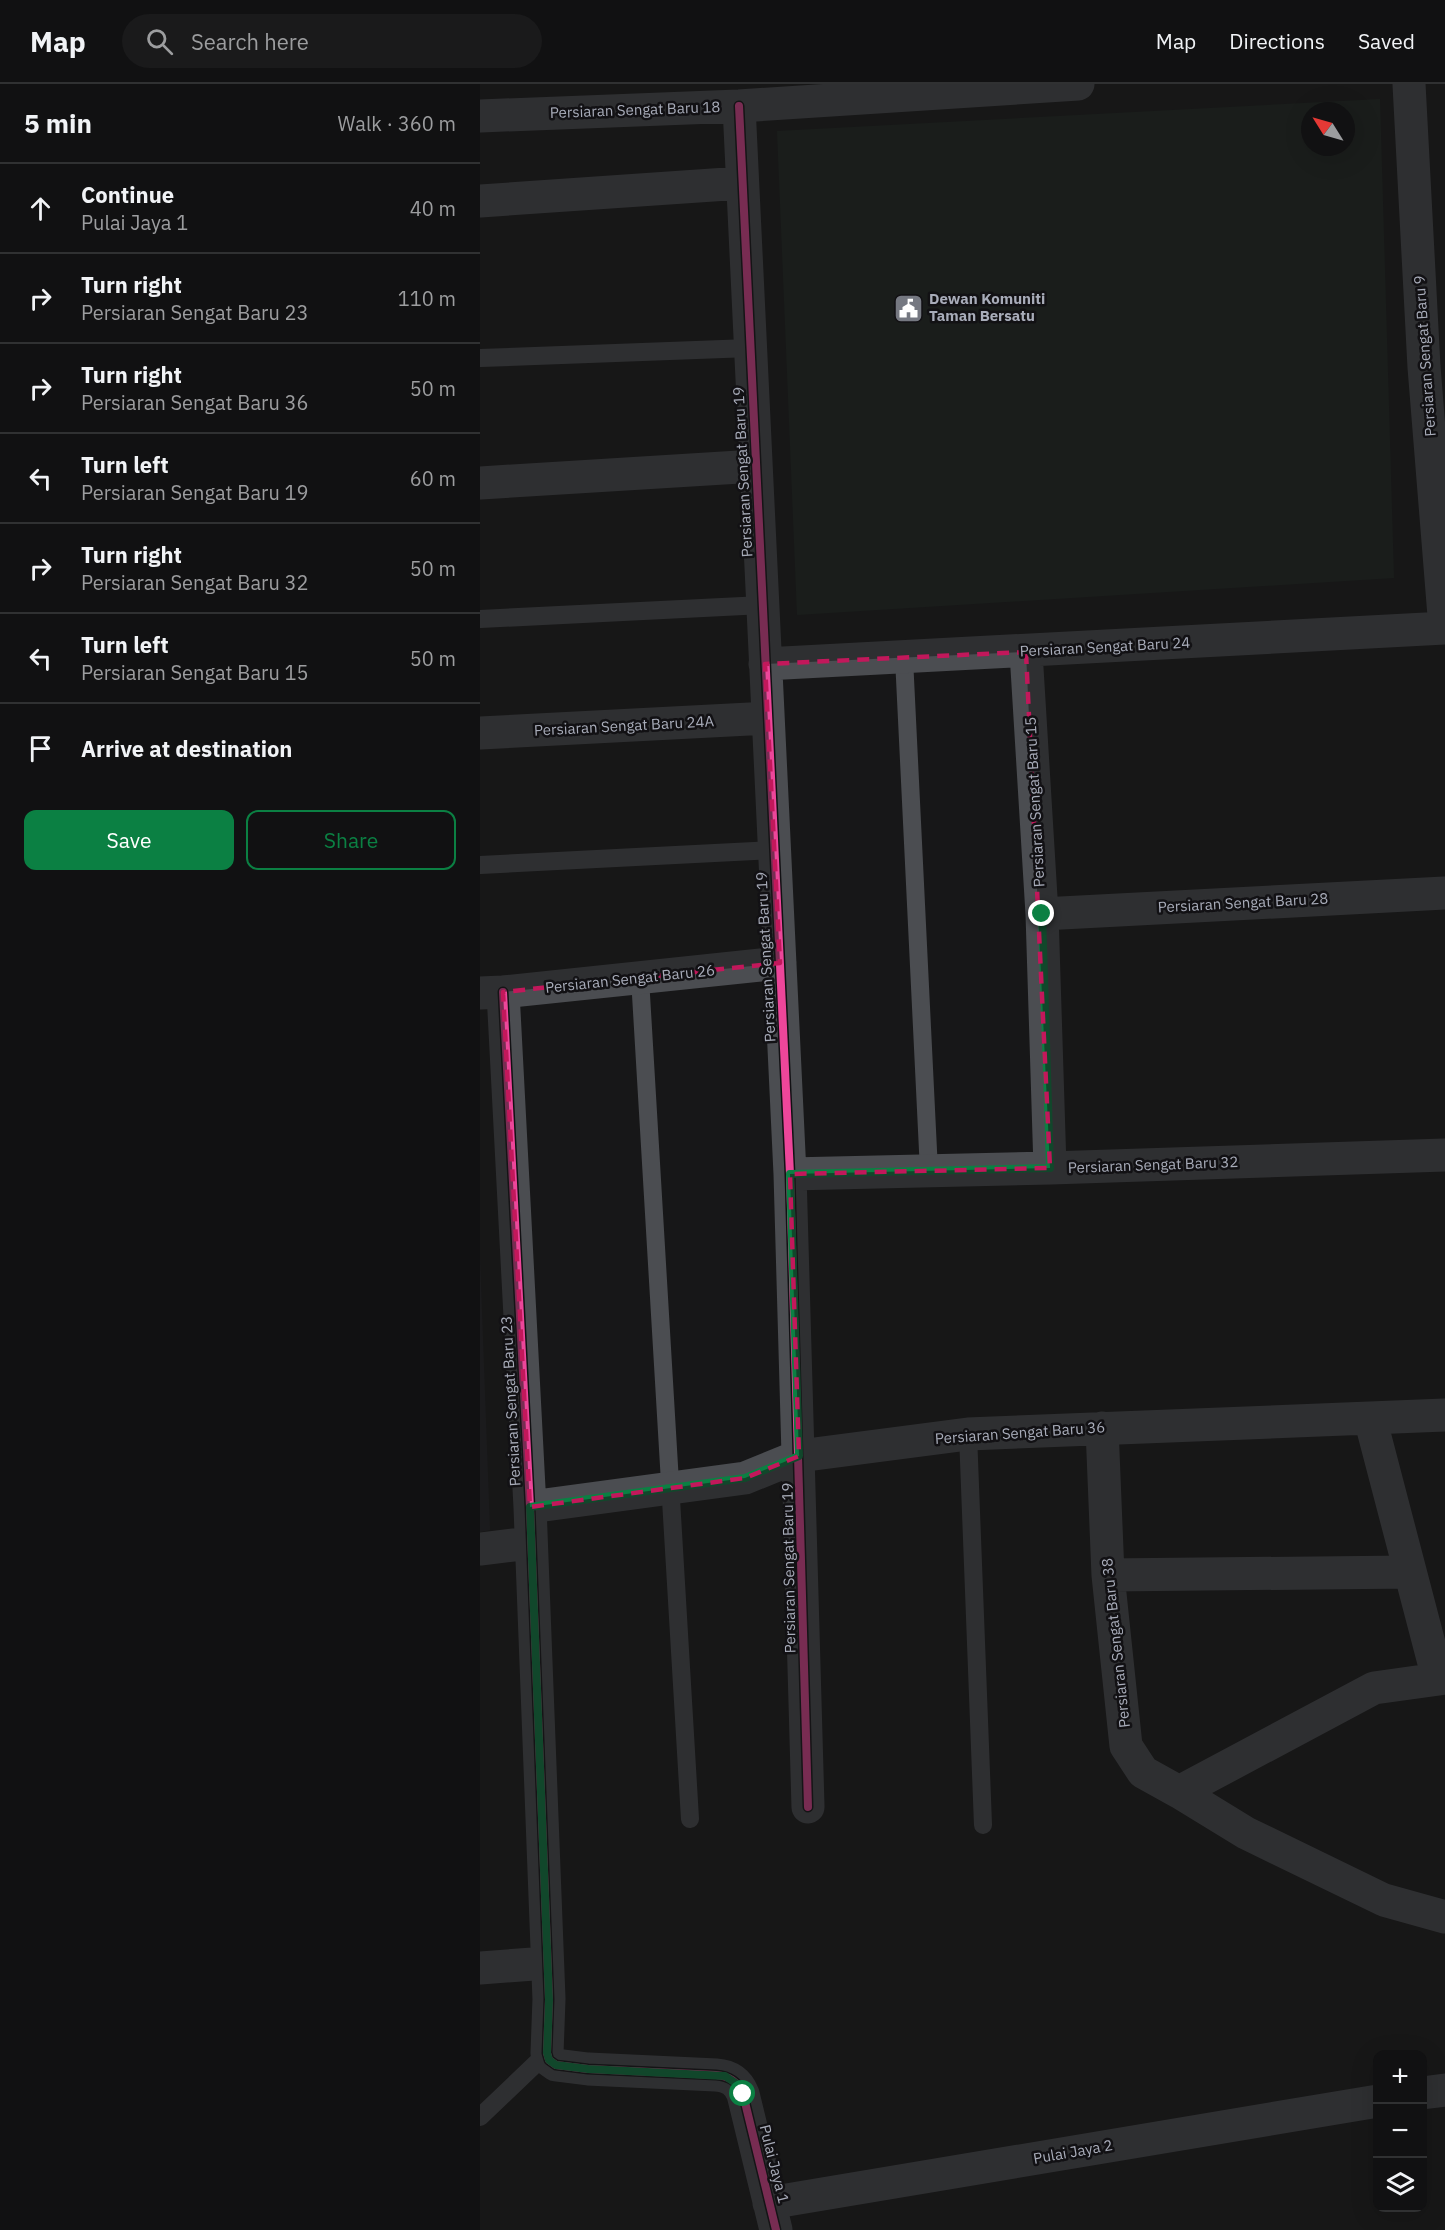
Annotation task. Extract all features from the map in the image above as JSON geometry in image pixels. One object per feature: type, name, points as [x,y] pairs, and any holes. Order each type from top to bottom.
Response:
[{"type":"street","name":"Persiaran Sengat Baru 18","points":[[480,117],[739,106],[1078,84]]},
{"type":"street","name":"Persiaran Sengat Baru 9","points":[[1409,84],[1435,367],[1445,628]]},
{"type":"street","name":"Persiaran Sengat Baru 19","points":[[739,106],[790,1174],[808,1807]]},
{"type":"street","points":[[480,201],[742,183]]},
{"type":"street","points":[[480,483],[756,466]]},
{"type":"street","name":"Persiaran Sengat Baru 24","points":[[765,664],[1026,652],[1445,628]]},
{"type":"street","name":"Persiaran Sengat Baru 15","points":[[1026,652],[1042,914],[1050,1168]]},
{"type":"street","name":"Persiaran Sengat Baru 24A","points":[[480,733],[768,718]]},
{"type":"street","name":"Persiaran Sengat Baru 28","points":[[1042,914],[1445,893]]},
{"type":"street","name":"Persiaran Sengat Baru 26","points":[[492,992],[780,963]]},
{"type":"street","name":"Persiaran Sengat Baru 23","points":[[492,992],[530,1507],[549,2000],[548,2057]]},
{"type":"street","name":"Persiaran Sengat Baru 32","points":[[790,1174],[1445,1155]]},
{"type":"street","name":"Persiaran Sengat Baru 36","points":[[530,1507],[745,1478],[799,1456],[968,1434],[1445,1415]]},
{"type":"street","points":[[1179,1792],[1374,1688],[1442,1678],[1410,1572],[1370,1418]]},
{"type":"street","name":"Persiaran Sengat Baru 38","points":[[1102,1428],[1108,1575],[1126,1746],[1143,1772],[1246,1833],[1384,1900],[1443,1917]]},
{"type":"street","points":[[480,1550],[531,1543]]},
{"type":"street","points":[[1108,1575],[1410,1572]]},
{"type":"street","points":[[480,1968],[547,1963]]},
{"type":"street","name":"Pulai Jaya 1","points":[[548,2057],[556,2065],[588,2069],[716,2075],[733,2080],[740,2086],[743,2094],[773,2217]]},
{"type":"street","points":[[1427,2092],[1445,2090]]},
{"type":"street","name":"Pulai Jaya 2","points":[[773,2217],[1373,2102]]},
{"type":"lane","points":[[480,358],[750,348]]},
{"type":"lane","points":[[480,619],[763,605]]},
{"type":"lane","points":[[904,657],[929,1171]]},
{"type":"lane","points":[[480,865],[774,850]]},
{"type":"lane","points":[[640,978],[690,1819]]},
{"type":"lane","points":[[968,1434],[983,1825]]},
{"type":"lane","points":[[480,2117],[548,2057]]},
{"type":"highlighted area","points":[[1026,652],[1050,1168],[790,1174],[799,1456],[745,1478],[530,1507],[503,992],[780,963],[765,664]]},
{"type":"shaded area","points":[[1380,99],[1394,578],[797,615],[777,131],[1301,103],[1301,156],[1355,156],[1355,102],[1323,102]]},
{"type":"shaded area","points":[[480,1258],[490,1530],[480,1532]]},
{"type":"cycle path","points":[[739,106],[790,1174],[808,1807]]},
{"type":"cycle path","points":[[503,992],[530,1507],[549,1999],[547,2053],[549,2060],[556,2065],[588,2069],[716,2075],[733,2080],[743,2094],[776,2230]]},
{"type":"place","name":"Dewan Komuniti Taman Bersatu","points":[[908,308]]},
{"type":"route","points":[[743,2094],[740,2086],[725,2076],[588,2069],[556,2065],[549,2060],[547,2053],[549,2000],[530,1507],[745,1478],[799,1456],[790,1174],[1050,1168],[1042,914]]}]
